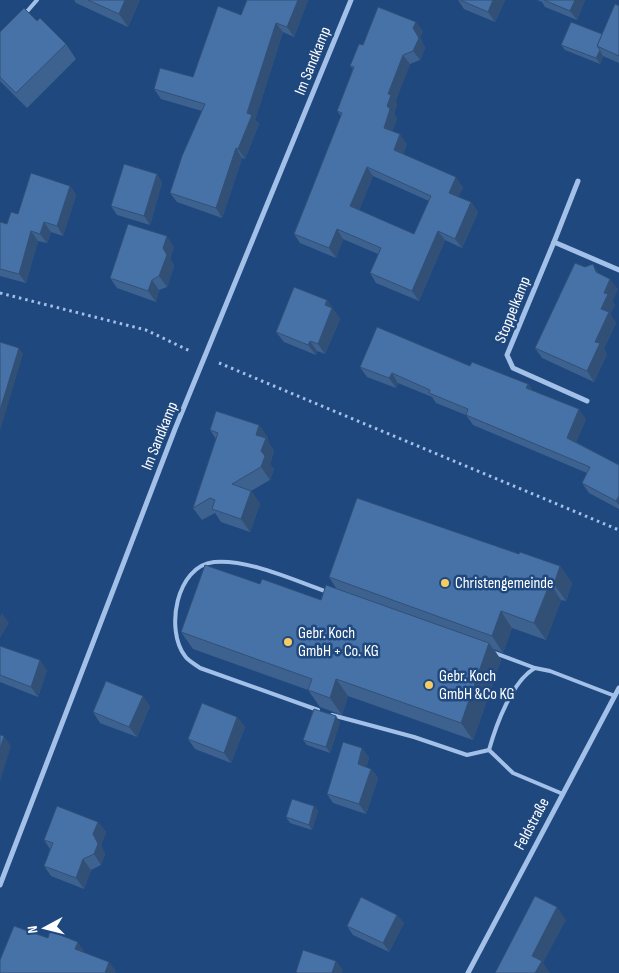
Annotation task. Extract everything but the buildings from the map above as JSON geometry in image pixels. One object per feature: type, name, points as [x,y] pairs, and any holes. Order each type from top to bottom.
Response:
[{"type":"street","name":"Im Sandkamp","points":[[0,885],[172,438],[351,0]]},
{"type":"street","name":"Stoppelkamp","points":[[578,181],[508,355],[513,368],[587,401]]},
{"type":"street","points":[[554,242],[619,270]]},
{"type":"street","name":"Feldstraße","points":[[468,973],[619,688]]},
{"type":"lane","points":[[18,22],[37,0]]},
{"type":"lane","points":[[333,594],[248,565],[211,562],[196,570],[187,580],[181,593],[174,619],[177,642],[185,658],[200,668],[343,720],[414,737],[467,755],[489,750]]},
{"type":"lane","points":[[482,648],[615,696]]},
{"type":"lane","points":[[489,750],[495,728],[523,675],[535,668]]},
{"type":"lane","points":[[489,750],[513,773],[563,794]]},
{"type":"path","points":[[0,293],[146,330],[206,358],[619,530]]},
{"type":"place","name":"Christengemeinde","points":[[445,583]]},
{"type":"place","name":"Gebr. Koch GmbH + Co. KG","points":[[288,642]]},
{"type":"place","name":"Gebr. Koch GmbH &Co KG","points":[[429,685]]}]
